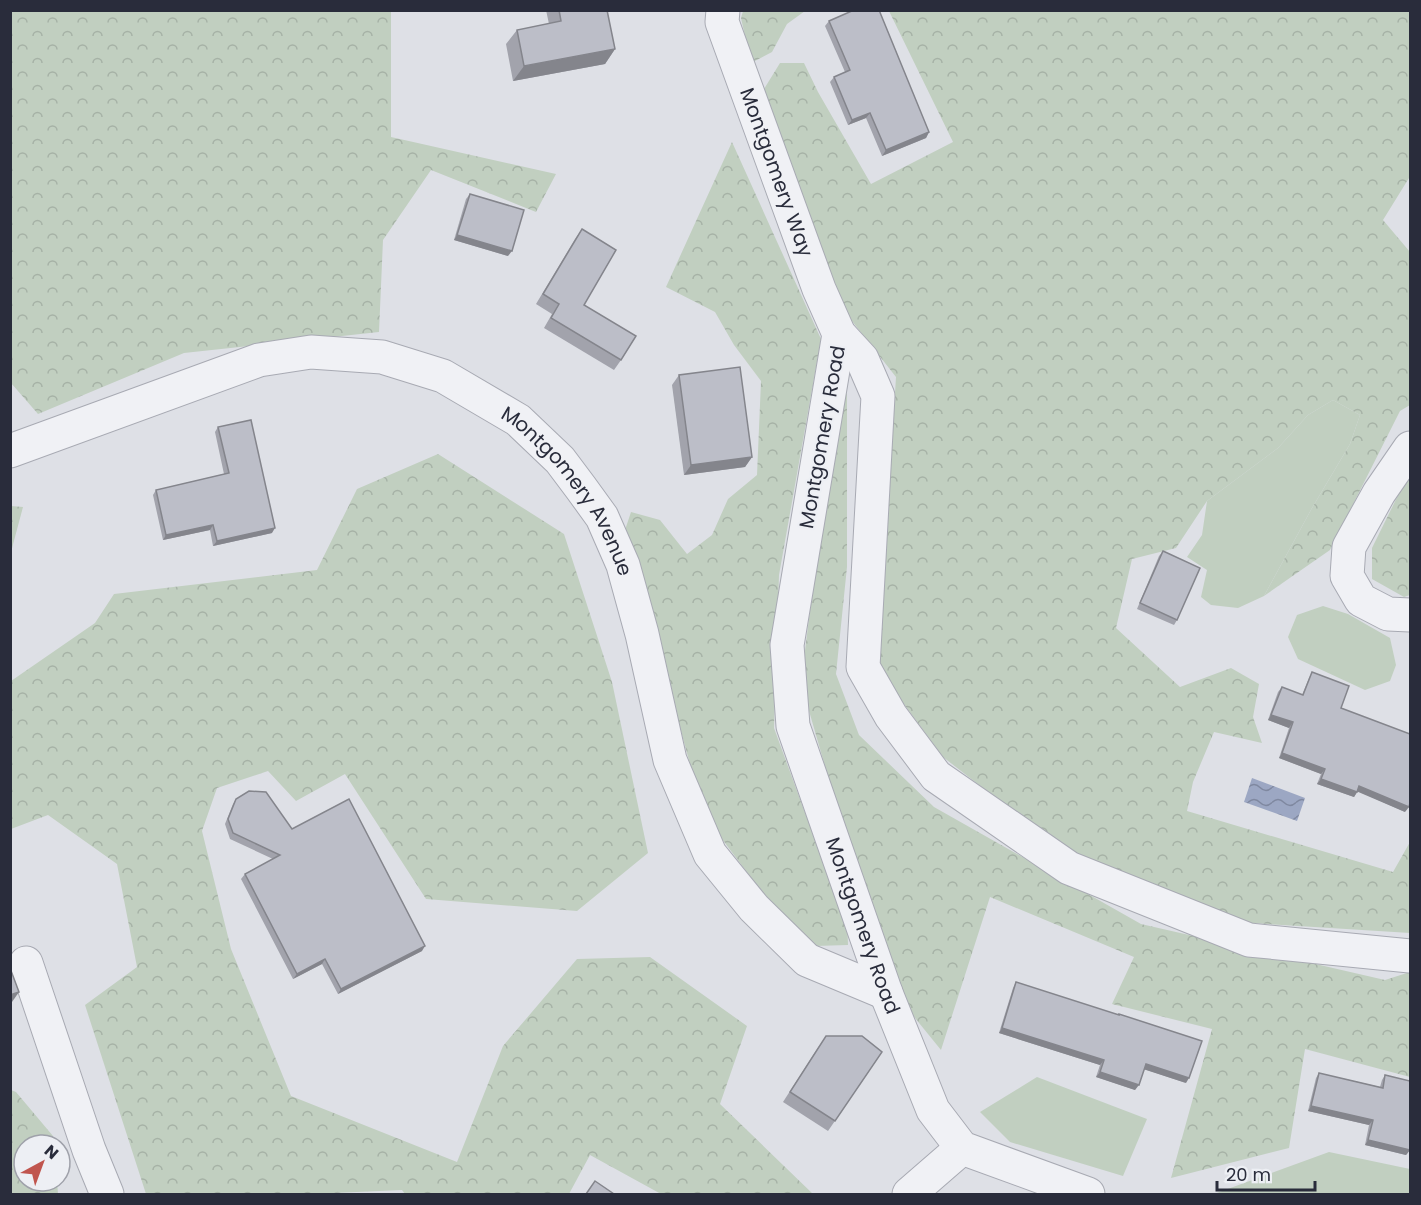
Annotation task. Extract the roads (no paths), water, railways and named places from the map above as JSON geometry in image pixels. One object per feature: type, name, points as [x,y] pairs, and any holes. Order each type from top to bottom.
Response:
[{"type":"street","name":"Montgomery Way","points":[[723,10],[722,22],[819,289],[839,334]]},
{"type":"street","name":"Montgomery Road","points":[[839,334],[862,359],[878,396],[863,667],[891,716],[936,776],[1069,868],[1249,940],[1410,956]]},
{"type":"street","name":"Montgomery Road","points":[[839,334],[786,645],[793,726],[886,993],[933,1110],[962,1148]]},
{"type":"street","name":"Montgomery Avenue","points":[[10,451],[259,360],[311,352],[382,357],[443,376],[518,420],[560,460],[602,517],[615,546],[642,634],[670,760],[710,854],[754,908],[807,960],[886,993]]},
{"type":"street","points":[[1410,448],[1379,493],[1349,548],[1347,576],[1361,600],[1388,614],[1410,615]]},
{"type":"street","points":[[26,963],[89,1150],[107,1194]]},
{"type":"street","points":[[909,1194],[962,1148],[1088,1194]]},
{"type":"water","points":[[1252,778],[1305,798],[1297,821],[1244,802]]}]
